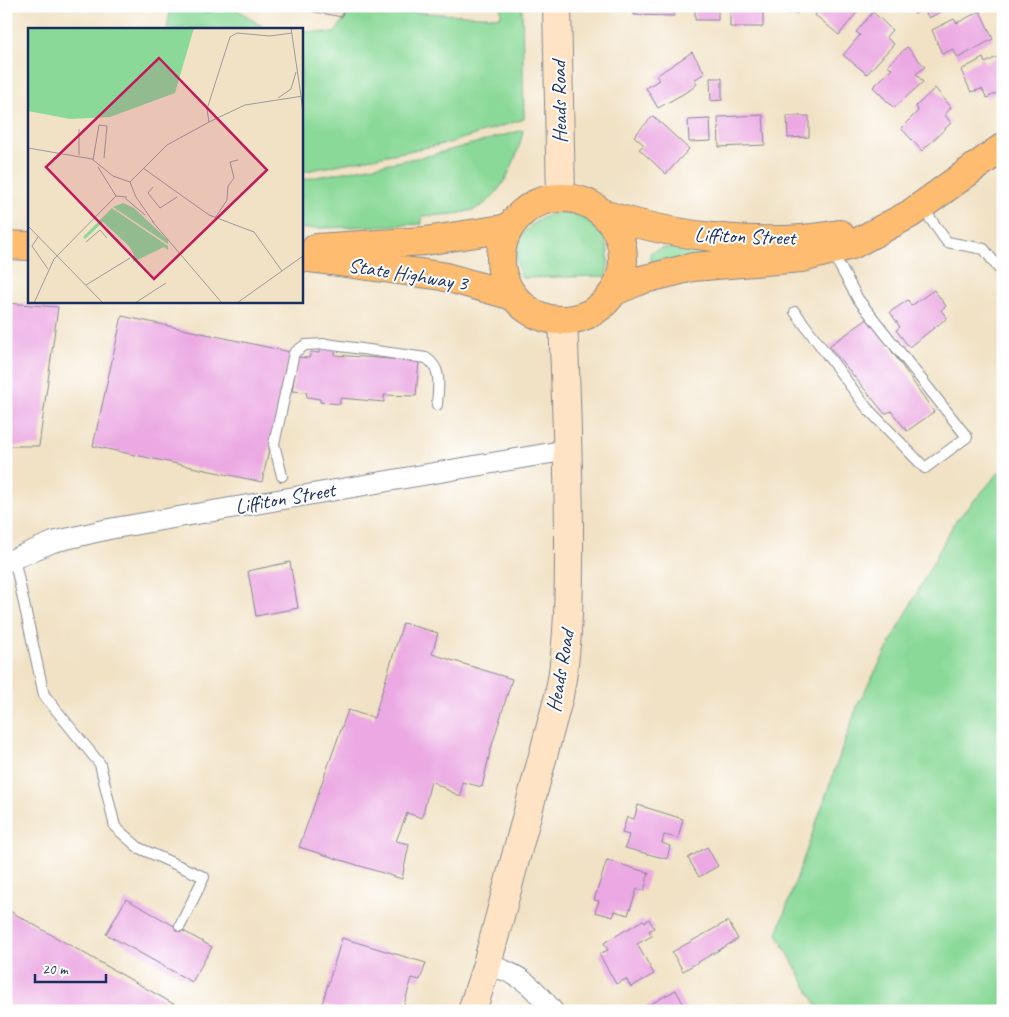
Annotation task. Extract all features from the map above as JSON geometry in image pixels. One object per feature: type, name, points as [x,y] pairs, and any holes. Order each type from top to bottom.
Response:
[{"type":"highway","name":"Liffiton Street","points":[[615,291],[641,280],[693,267],[769,262],[831,251],[852,245],[910,214],[1003,147]]},
{"type":"highway","points":[[561,197],[585,201],[606,214],[618,231],[624,251],[623,272],[615,291],[598,309],[587,315],[563,320],[540,316],[521,304],[507,286],[501,263],[501,251],[508,228],[516,218],[536,203],[561,197]]},
{"type":"highway","name":"Liffiton Street","points":[[606,214],[658,230],[724,238],[830,236],[886,226]]},
{"type":"highway","name":"State Highway 3","points":[[302,249],[426,241],[508,228]]},
{"type":"highway","points":[[6,245],[28,246]]},
{"type":"highway","name":"State Highway 3","points":[[302,258],[442,276],[513,296]]},
{"type":"main road","name":"Heads Road","points":[[557,6],[561,197]]},
{"type":"main road","name":"Heads Road","points":[[472,1011],[487,964],[558,696],[565,663],[569,574],[568,450],[563,320]]},
{"type":"street","name":"Liffiton Street","points":[[10,560],[53,542],[109,529],[568,450]]},
{"type":"street","points":[[487,964],[508,972],[534,986],[553,1011]]},
{"type":"lane","points":[[921,206],[947,242],[984,249],[1003,274]]},
{"type":"lane","points":[[794,312],[867,408],[924,468],[967,437],[858,299],[831,251]]},
{"type":"lane","points":[[282,476],[274,444],[294,353],[305,345],[326,344],[426,358],[434,363],[438,371],[437,405]]},
{"type":"lane","points":[[10,560],[44,695],[100,764],[116,827],[139,848],[204,878],[180,926]]},
{"type":"green space","points":[[171,6],[195,6],[204,13],[232,6],[265,28],[167,28]]},
{"type":"green space","points":[[501,6],[522,6],[524,119],[449,143],[302,172],[302,31],[335,33],[350,9],[501,17]]},
{"type":"green space","points":[[523,130],[513,164],[507,176],[492,197],[483,205],[473,210],[454,214],[422,216],[422,224],[302,229],[302,180],[432,155]]},
{"type":"green space","points":[[558,212],[583,218],[593,223],[600,230],[608,250],[606,276],[522,278],[516,255],[522,236],[537,221]]},
{"type":"green space","points":[[662,248],[715,248],[716,256],[652,264],[650,253]]},
{"type":"green space","points":[[1003,468],[1003,1011],[820,1011],[777,934],[858,704],[954,523]]},
{"type":"building","points":[[284,6],[344,6],[342,17]]},
{"type":"building","points":[[634,6],[674,6],[674,16],[634,15]]},
{"type":"building","points":[[695,6],[718,6],[718,20],[695,20]]},
{"type":"building","points":[[730,6],[763,6],[763,27],[730,27]]},
{"type":"building","points":[[775,6],[798,6],[798,13],[775,13]]},
{"type":"building","points":[[822,6],[862,6],[839,35],[815,15]]},
{"type":"building","points":[[910,6],[952,6],[929,18],[923,9],[915,14]]},
{"type":"building","points":[[980,11],[993,39],[958,58],[953,49],[942,54],[932,30],[954,19],[957,23]]},
{"type":"building","points":[[873,12],[892,30],[886,37],[894,44],[867,74],[843,55],[860,35],[856,32]]},
{"type":"building","points":[[907,47],[925,67],[916,74],[923,82],[894,108],[873,87],[892,69],[888,65]]},
{"type":"building","points":[[692,52],[705,73],[694,80],[697,84],[690,90],[658,108],[646,88],[659,80],[656,76]]},
{"type":"building","points":[[1003,54],[1003,90],[987,98],[982,89],[971,92],[961,70],[983,58],[985,63]]},
{"type":"building","points":[[710,78],[722,78],[722,100],[711,101]]},
{"type":"building","points":[[935,88],[951,107],[945,115],[951,123],[922,151],[901,128],[918,111],[916,106]]},
{"type":"building","points":[[763,115],[765,145],[719,147],[718,117]]},
{"type":"building","points":[[653,116],[689,149],[666,174],[639,149],[644,145],[634,136]]},
{"type":"building","points":[[787,116],[809,116],[809,137],[788,138]]},
{"type":"building","points":[[710,119],[711,141],[689,142],[688,120]]},
{"type":"building","points":[[934,290],[946,306],[941,310],[947,318],[909,347],[896,330],[900,327],[890,312],[908,300],[911,306]]},
{"type":"building","points":[[6,303],[58,307],[39,446],[6,446]]},
{"type":"building","points":[[122,316],[290,352],[262,482],[93,446]]},
{"type":"building","points":[[869,318],[934,412],[907,431],[891,411],[885,414],[829,346]]},
{"type":"building","points":[[320,346],[336,348],[335,355],[419,361],[416,396],[384,395],[384,402],[340,398],[340,404],[320,402],[320,399],[307,397],[306,392],[292,391],[298,357],[309,358],[311,352],[319,353]]},
{"type":"building","points":[[290,562],[298,608],[256,616],[248,571]]},
{"type":"building","points":[[403,623],[438,633],[432,654],[512,679],[490,752],[482,787],[462,782],[461,797],[431,781],[422,818],[407,813],[396,841],[409,844],[402,879],[299,847],[348,710],[374,718]]},
{"type":"building","points":[[638,805],[683,819],[678,838],[664,835],[662,843],[670,846],[667,859],[625,848],[629,835],[622,833],[627,817],[634,819]]},
{"type":"building","points":[[707,847],[718,866],[699,877],[688,858]]},
{"type":"building","points":[[607,860],[649,873],[644,891],[637,889],[628,915],[615,911],[613,917],[595,912],[599,901],[594,900]]},
{"type":"building","points":[[126,899],[212,947],[192,982],[106,934]]},
{"type":"building","points":[[6,909],[186,1011],[6,1011]]},
{"type":"building","points":[[649,919],[654,928],[649,931],[652,936],[637,944],[654,974],[631,987],[626,979],[616,984],[599,954],[608,950],[604,943],[643,920],[645,922]]},
{"type":"building","points":[[728,921],[738,939],[683,971],[672,952]]},
{"type":"building","points":[[342,938],[426,963],[420,980],[412,978],[402,1011],[344,1011],[322,1004]]},
{"type":"building","points":[[676,990],[687,1011],[638,1011]]}]
